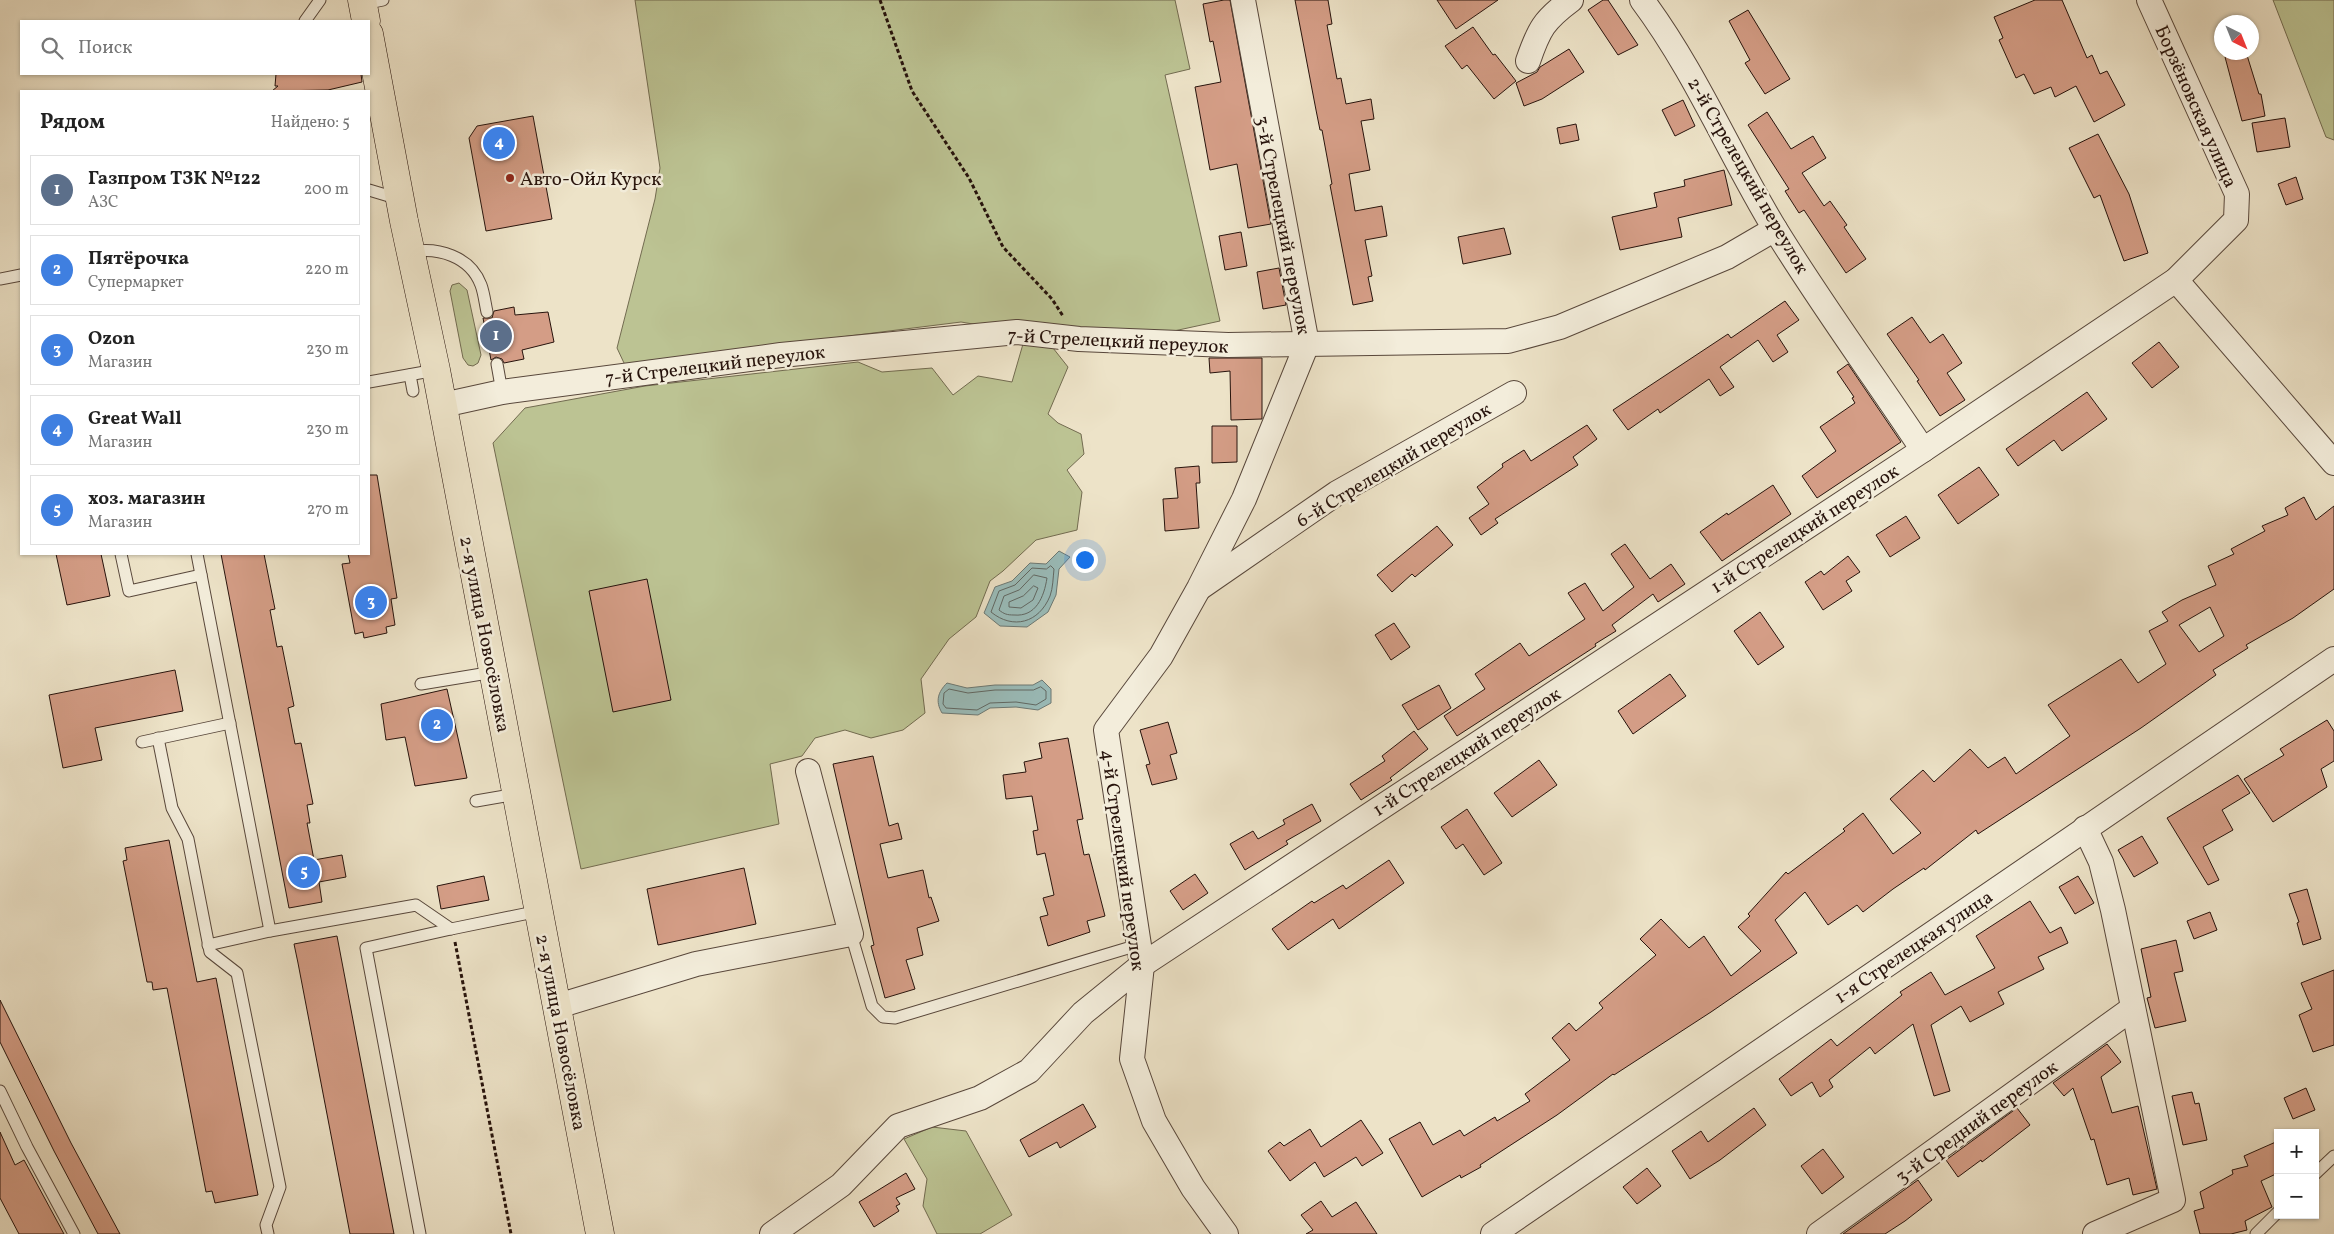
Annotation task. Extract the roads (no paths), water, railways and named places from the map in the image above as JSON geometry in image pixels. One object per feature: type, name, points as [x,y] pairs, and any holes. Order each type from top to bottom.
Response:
[{"type":"main road","name":"2-я улица Новосёловка","points":[[370,39],[399,195],[436,370],[439,405],[494,672],[600,1234]]},
{"type":"street","name":"3-й Стрелецкий переулок","points":[[1106,730],[1161,656],[1199,588],[1244,499],[1307,344],[1243,0]]},
{"type":"street","points":[[1528,61],[1537,34],[1551,15],[1571,0]]},
{"type":"street","name":"2-й Стрелецкий переулок","points":[[1642,0],[1666,32],[1685,64],[1775,229],[1923,450]]},
{"type":"street","name":"Борзёновская улица","points":[[2149,0],[2237,194],[2236,220],[2176,280]]},
{"type":"street","name":"7-й Стрелецкий переулок","points":[[439,405],[502,392],[781,355],[1017,332],[1079,339],[1228,345],[1508,341],[1560,327],[1596,312],[1727,256],[1775,229]]},
{"type":"street","points":[[2176,280],[2334,463]]},
{"type":"street","name":"1-й Стрелецкий переулок","points":[[772,1234],[841,1185],[898,1126],[980,1098],[1029,1071],[1140,955],[1923,450],[2176,280]]},
{"type":"street","name":"6-й Стрелецкий переулок","points":[[1199,588],[1337,493],[1514,394]]},
{"type":"street","name":"1-я Стрелецкая улица","points":[[1493,1234],[2334,659]]},
{"type":"street","name":"4-й Стрелецкий переулок","points":[[1106,730],[1140,955],[1132,1059],[1154,1121],[1192,1188],[1226,1234]]},
{"type":"street","points":[[558,1006],[696,964],[851,934],[808,771]]},
{"type":"street","points":[[2085,828],[2101,862],[2173,1200],[2095,1234]]},
{"type":"street","name":"3-й Средний переулок","points":[[1819,1234],[2133,1008]]},
{"type":"lane","points":[[306,20],[320,0]]},
{"type":"lane","points":[[370,190],[389,196],[399,195]]},
{"type":"lane","points":[[411,252],[439,251],[458,258],[472,270],[481,285],[487,312]]},
{"type":"lane","points":[[0,279],[20,275]]},
{"type":"lane","points":[[497,364],[502,392]]},
{"type":"lane","points":[[370,382],[436,370]]},
{"type":"lane","points":[[410,375],[413,391]]},
{"type":"lane","points":[[121,555],[129,591],[201,575]]},
{"type":"lane","points":[[197,555],[270,931]]},
{"type":"lane","points":[[421,684],[494,672]]},
{"type":"lane","points":[[142,742],[230,723]]},
{"type":"lane","points":[[158,738],[172,808],[188,839],[210,952],[237,974],[280,1187],[266,1225],[268,1234]]},
{"type":"lane","points":[[476,801],[517,794]]},
{"type":"lane","points":[[208,945],[270,931],[416,905],[451,929]]},
{"type":"lane","points":[[420,1234],[366,948],[539,910]]},
{"type":"lane","points":[[851,934],[872,1006],[883,1017],[895,1018],[1140,955]]},
{"type":"lane","points":[[0,1091],[27,1147],[74,1234]]},
{"type":"lane","points":[[2319,1170],[2334,1156]]},
{"type":"lane","points":[[2256,1234],[2274,1216]]},
{"type":"water","points":[[1059,551],[1070,557],[1059,569],[1056,595],[1048,612],[1027,627],[1000,626],[984,613],[995,587],[1012,581],[1030,563],[1046,564]]},
{"type":"water","points":[[1042,680],[1051,689],[1051,703],[1038,710],[1016,707],[990,708],[978,715],[942,713],[938,701],[941,690],[947,683],[967,688],[995,685],[1033,685]]},
{"type":"place","name":"Great Wall","points":[[499,143]]},
{"type":"place","name":"Авто-Ойл Курск","points":[[510,178]]},
{"type":"place","name":"Газпром ТЗК №122","points":[[496,336]]},
{"type":"place","name":"Ozon","points":[[371,602]]},
{"type":"place","name":"Пятёрочка","points":[[437,725]]},
{"type":"place","name":"хоз. магазин","points":[[304,872]]}]
